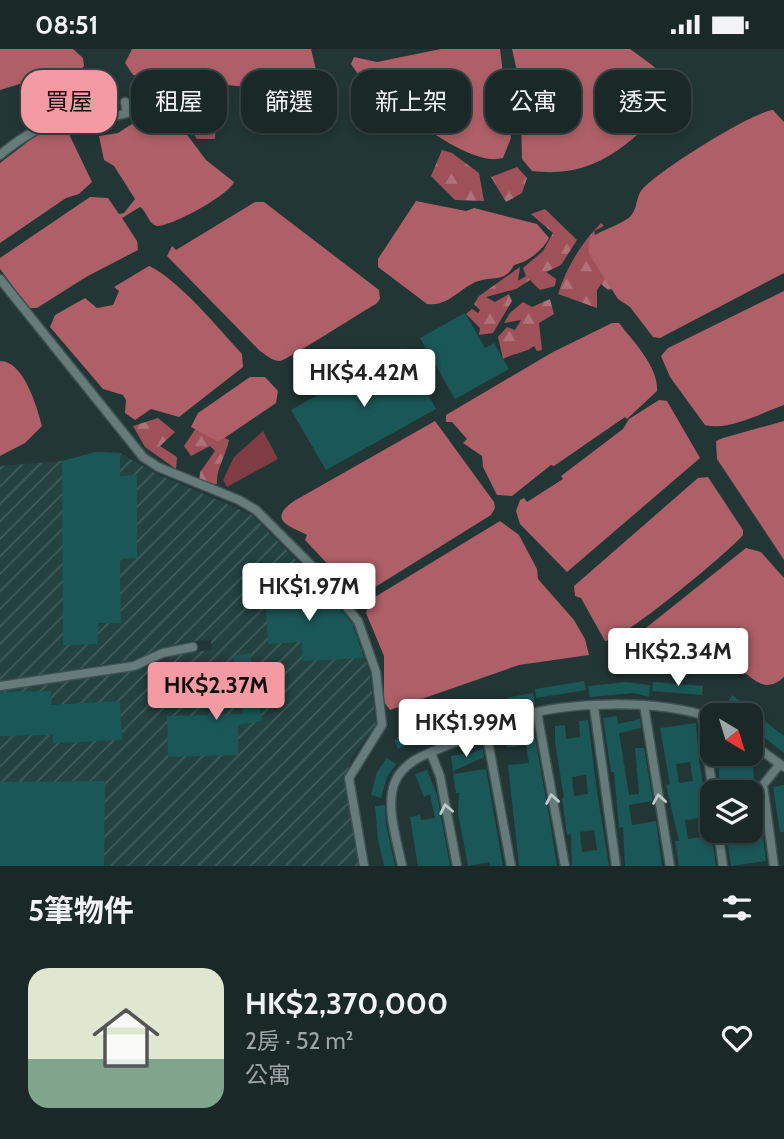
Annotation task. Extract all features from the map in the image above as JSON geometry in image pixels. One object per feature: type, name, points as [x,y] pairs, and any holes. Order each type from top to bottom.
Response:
[{"type":"street","points":[[0,155],[21,138],[67,119],[116,117],[127,113],[125,102]]},
{"type":"street","points":[[0,279],[143,457],[168,472],[239,500],[256,510],[323,577],[358,621],[376,672],[382,725],[349,778],[364,866]]},
{"type":"street","points":[[0,686],[134,666],[163,653],[193,647]]},
{"type":"street","points":[[644,705],[670,866]]},
{"type":"street","points":[[402,866],[390,799],[402,770],[430,753],[537,712],[644,705],[685,709],[700,713]]},
{"type":"street","points":[[594,707],[617,866]]},
{"type":"street","points":[[537,712],[565,866]]},
{"type":"street","points":[[486,730],[510,866]]},
{"type":"street","points":[[763,752],[782,765],[763,785],[774,866]]},
{"type":"street","points":[[430,753],[440,776],[457,866]]},
{"type":"street","points":[[720,843],[723,866]]},
{"type":"shaded area","points":[[0,49],[73,49],[83,58],[84,66],[81,70],[21,70],[21,84],[0,90]]},
{"type":"shaded area","points":[[132,49],[311,49],[316,70],[241,70],[241,86],[227,85],[227,70],[131,72],[125,63]]},
{"type":"shaded area","points":[[441,49],[500,49],[503,70],[485,70],[485,133],[510,133],[503,158],[487,158],[468,153],[433,133],[471,133],[471,70],[355,70],[351,64],[354,57],[377,62]]},
{"type":"shaded area","points":[[512,49],[630,49],[658,70],[595,70],[595,133],[639,133],[625,145],[593,164],[575,170],[555,172],[532,171],[522,159],[521,133],[581,133],[581,70],[517,70]]},
{"type":"shaded area","points":[[773,110],[784,122],[784,273],[660,338],[653,337],[630,307],[618,299],[589,254],[589,239],[631,216],[641,191],[664,171],[725,132]]},
{"type":"shaded area","points":[[131,125],[131,133],[186,133],[206,160],[234,182],[212,201],[166,224],[155,225],[140,207],[122,218],[137,241],[138,250],[86,277],[37,308],[29,308],[0,269],[0,258],[90,197],[108,198],[119,214],[124,213],[135,199],[114,166],[104,160],[99,136],[118,133]]},
{"type":"shaded area","points":[[38,134],[69,134],[92,182],[79,194],[66,198],[0,243],[0,163]]},
{"type":"shaded area","points":[[416,201],[466,211],[474,208],[537,224],[549,238],[534,255],[514,265],[504,276],[475,282],[450,299],[427,304],[378,267],[378,259]]},
{"type":"shaded area","points":[[255,202],[264,202],[379,290],[380,299],[376,304],[280,361],[260,351],[167,256],[172,246],[176,250]]},
{"type":"shaded area","points":[[149,266],[173,282],[210,319],[242,354],[243,367],[179,417],[151,409],[135,420],[125,413],[126,400],[123,395],[103,389],[50,327],[55,315],[85,298],[97,308],[113,305],[119,291],[114,287]]},
{"type":"shaded area","points":[[784,291],[784,405],[724,426],[705,425],[670,377],[661,356],[668,348]]},
{"type":"shaded area","points":[[612,323],[619,323],[650,364],[657,382],[657,391],[627,419],[625,417],[554,466],[551,465],[512,496],[497,495],[483,467],[482,456],[463,443],[467,439],[452,422],[446,422],[446,415],[553,352]]},
{"type":"shaded area","points":[[0,361],[16,368],[23,377],[42,426],[25,443],[0,456]]},
{"type":"shaded area","points":[[250,377],[265,377],[278,391],[276,403],[217,441],[191,427],[198,413]]},
{"type":"shaded area","points":[[659,400],[667,401],[700,458],[567,572],[520,524],[516,511],[520,500],[524,498],[527,502],[563,479],[561,476],[623,429],[629,419]]},
{"type":"shaded area","points":[[435,421],[494,502],[495,508],[491,515],[372,589],[353,571],[346,575],[337,574],[305,540],[307,535],[284,523],[282,514],[294,501]]},
{"type":"shaded area","points":[[784,421],[784,560],[717,459],[716,441]]},
{"type":"shaded area","points":[[263,431],[278,459],[227,487],[223,480],[234,457]]},
{"type":"shaded area","points":[[96,452],[120,453],[155,473],[252,515],[318,582],[353,624],[370,673],[376,725],[352,757],[345,777],[359,866],[0,866],[0,691],[135,671],[183,653],[212,650],[211,640],[181,642],[138,659],[0,681],[0,466],[62,461]]},
{"type":"shaded area","points":[[708,477],[743,530],[743,535],[697,577],[651,613],[614,638],[605,641],[581,598],[575,596],[574,586],[698,478]]},
{"type":"shaded area","points":[[500,521],[519,535],[537,569],[538,579],[574,620],[585,639],[589,655],[519,665],[390,710],[384,702],[384,656],[366,613],[370,600]]},
{"type":"shaded area","points":[[746,548],[761,552],[784,578],[784,677],[770,685],[758,682],[732,666],[721,663],[617,659],[614,655],[617,651]]},
{"type":"green space","points":[[193,133],[215,133],[215,139],[197,139]]},
{"type":"green space","points":[[442,150],[452,153],[479,173],[484,201],[455,200],[431,176]]},
{"type":"green space","points":[[517,167],[527,178],[522,193],[506,202],[491,177]]},
{"type":"green space","points":[[545,209],[577,240],[561,265],[546,272],[556,279],[555,286],[540,290],[530,280],[516,289],[486,297],[495,302],[509,294],[512,301],[493,333],[479,335],[480,328],[466,314],[472,309],[478,313],[480,310],[474,304],[479,296],[520,267],[518,281],[526,276],[523,268],[543,251],[553,233],[531,214]]},
{"type":"green space","points":[[601,223],[604,226],[594,231],[615,288],[608,290],[601,284],[597,290],[597,308],[558,294],[575,256],[587,238]]},
{"type":"green space","points":[[550,299],[554,314],[539,323],[542,350],[537,351],[534,346],[503,359],[498,337],[507,327],[515,330],[521,320],[504,323],[510,313],[523,302],[532,307]]},
{"type":"green space","points":[[158,418],[175,432],[160,446],[177,457],[176,469],[145,447],[133,426]]},
{"type":"green space","points":[[198,425],[229,440],[217,484],[199,483],[200,472],[215,451],[210,446],[191,456],[184,446]]},
{"type":"building","points":[[465,313],[485,348],[494,343],[509,369],[455,399],[420,338]]},
{"type":"building","points":[[402,348],[436,409],[326,470],[291,410]]},
{"type":"building","points":[[96,452],[120,453],[120,476],[137,475],[137,558],[120,559],[121,623],[98,623],[98,644],[63,645],[62,461]]},
{"type":"building","points":[[322,586],[352,624],[364,658],[303,661],[302,642],[268,644],[266,608],[258,608],[257,589]]},
{"type":"building","points":[[250,653],[262,721],[238,725],[238,755],[168,757],[167,716],[243,714],[233,656]]},
{"type":"building","points":[[584,681],[586,690],[536,698],[535,689]]},
{"type":"building","points":[[626,682],[650,685],[649,697],[634,693],[590,697],[588,686]]},
{"type":"building","points":[[653,682],[703,686],[702,695],[652,691]]},
{"type":"building","points":[[51,691],[51,705],[120,701],[122,740],[53,743],[53,735],[0,736],[0,692]]},
{"type":"building","points":[[533,693],[535,704],[513,708],[447,736],[443,726],[510,697]]},
{"type":"building","points":[[732,695],[742,703],[727,703]]},
{"type":"building","points":[[617,716],[618,724],[640,719],[641,728],[619,733],[629,795],[639,794],[635,748],[644,748],[653,801],[629,805],[632,825],[656,821],[662,866],[625,866],[623,827],[619,828],[614,772],[611,772],[603,718]]},
{"type":"building","points":[[763,719],[784,736],[784,753],[763,736]]},
{"type":"building","points":[[588,720],[609,866],[572,866],[571,834],[567,835],[555,726],[565,725],[566,739],[580,737],[579,721]],"holes":[[[586,775],[588,794],[574,796],[572,777]],[[594,830],[597,850],[582,852],[580,832]]]},
{"type":"building","points":[[438,722],[441,731],[398,749],[394,740]]},
{"type":"building","points":[[696,723],[702,780],[700,780],[700,828],[699,818],[685,820],[688,839],[700,837],[700,843],[712,843],[716,866],[679,866],[675,841],[679,841],[666,785],[670,784],[660,728]],"holes":[[[690,762],[693,781],[679,783],[676,764]]]},
{"type":"building","points":[[534,732],[557,866],[519,866],[508,765],[529,763],[526,745],[507,748],[505,739]]},
{"type":"building","points":[[483,748],[484,757],[453,771],[451,756],[464,754],[464,757]]},
{"type":"building","points":[[387,758],[396,764],[387,777],[381,798],[371,795],[377,772]]},
{"type":"building","points":[[719,767],[753,767],[754,780],[719,780]]},
{"type":"building","points":[[486,769],[503,866],[490,866],[489,862],[468,866],[458,813],[459,793],[456,793],[453,774]]},
{"type":"building","points":[[427,770],[437,795],[450,866],[418,866],[410,817],[420,815],[421,820],[435,818],[430,794],[424,797],[415,774]]},
{"type":"building","points":[[105,781],[104,866],[0,866],[0,782]]},
{"type":"building","points":[[784,785],[784,832],[780,832],[773,787]]},
{"type":"building","points":[[385,805],[395,866],[384,866],[378,840],[375,806]]},
{"type":"building","points":[[763,837],[766,861],[731,866],[728,843],[763,843]]}]
